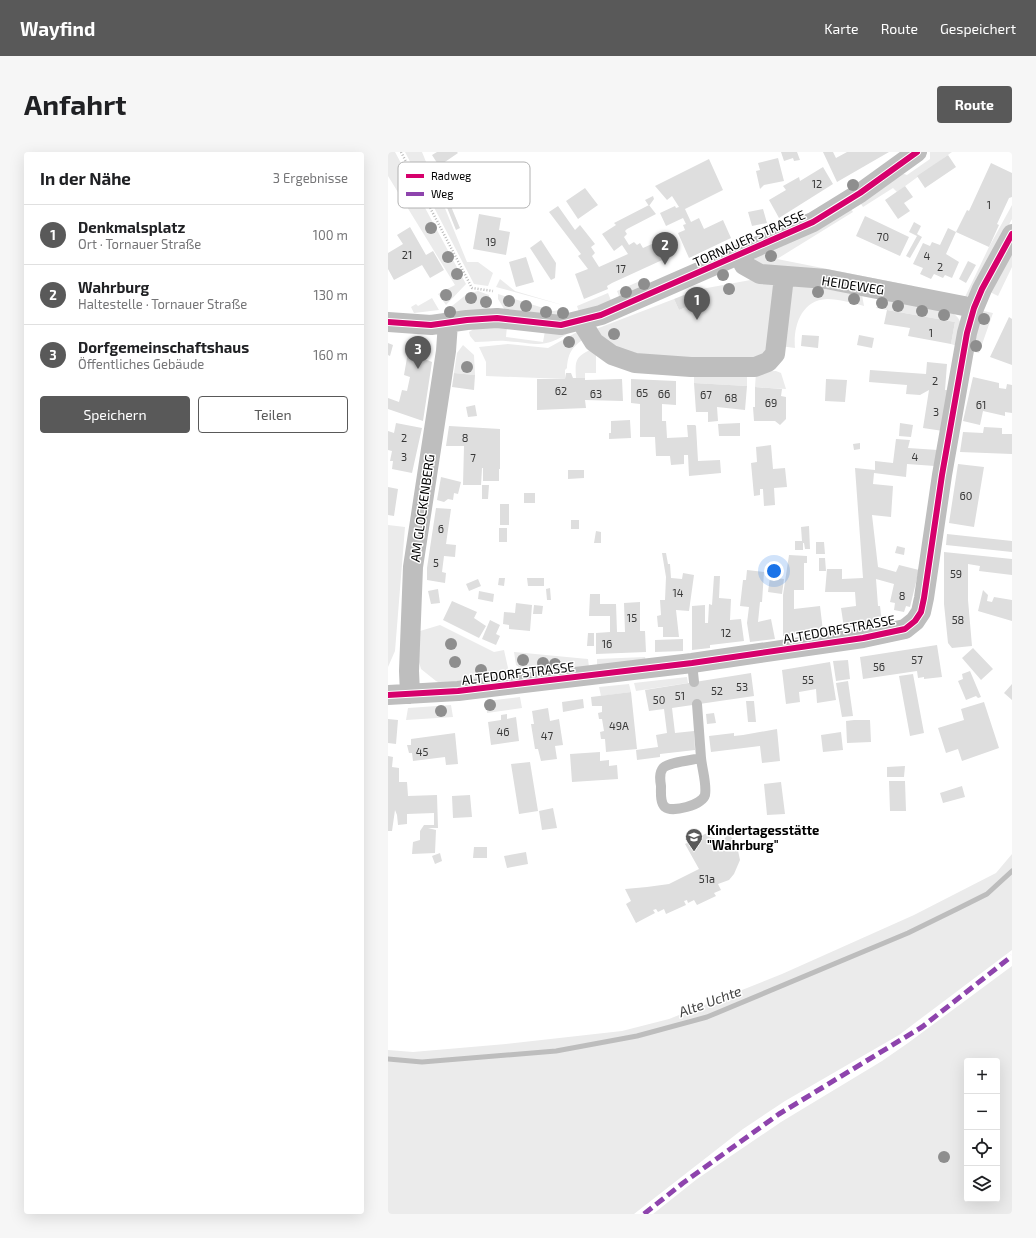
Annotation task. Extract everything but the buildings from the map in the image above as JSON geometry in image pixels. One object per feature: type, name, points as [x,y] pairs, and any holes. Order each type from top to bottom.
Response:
[{"type":"street","name":"TORNAUER STRASSE","points":[[388,322],[431,325],[497,318],[561,325],[601,315],[813,222],[860,193],[917,152]]},
{"type":"street","name":"ALTEDORFSTRASSE","points":[[388,695],[693,673],[890,634],[905,629],[914,621],[920,612],[924,598],[942,475],[967,333],[974,308],[982,289],[1012,234]]},
{"type":"street","name":"HEIDEWEG","points":[[739,254],[744,265],[760,274],[826,279],[865,285],[974,308]]},
{"type":"street","points":[[581,321],[594,342],[612,355],[635,363],[691,367],[755,367],[768,362],[775,354],[784,277]]},
{"type":"street","name":"AM GLOCKENBERG","points":[[410,694],[409,671],[413,567],[446,351],[448,323]]},
{"type":"lane","points":[[697,704],[705,794],[702,801],[696,804],[672,809],[666,808],[662,804],[660,775],[663,768],[672,764],[701,758]]},
{"type":"path","points":[[401,152],[406,162]]},
{"type":"path","points":[[430,208],[472,288],[493,291]]},
{"type":"shaded area","points":[[388,152],[395,152],[400,162],[398,162],[398,192],[388,176]]},
{"type":"shaded area","points":[[405,152],[422,152],[426,162],[410,162]]},
{"type":"shaded area","points":[[930,152],[952,152],[897,192],[893,188],[863,207],[859,201],[901,173],[907,175],[930,159]]},
{"type":"shaded area","points":[[1012,205],[1012,219],[972,292],[964,299],[989,247]]},
{"type":"shaded area","points":[[850,207],[853,212],[777,259],[913,286],[909,292],[770,271],[754,260],[756,256]]},
{"type":"shaded area","points":[[408,208],[425,208],[466,284],[446,305],[438,294],[455,285]]},
{"type":"shaded area","points":[[434,208],[445,208],[467,262],[478,262],[493,273],[488,286],[474,284]]},
{"type":"shaded area","points":[[1006,252],[1012,255],[1012,267],[998,296],[986,290]]},
{"type":"shaded area","points":[[647,278],[651,285],[620,299],[617,291]]},
{"type":"shaded area","points":[[500,279],[515,291],[566,306],[496,287]]},
{"type":"shaded area","points":[[756,279],[775,284],[765,358],[678,362],[613,351],[596,329],[674,299],[679,310],[694,304],[689,293],[696,290]]},
{"type":"shaded area","points":[[794,284],[862,295],[864,306],[846,301],[827,299],[811,304],[800,316],[797,324],[795,348],[780,346],[790,290]]},
{"type":"shaded area","points":[[478,291],[489,295],[490,311],[442,314],[467,294]]},
{"type":"shaded area","points":[[608,293],[612,303],[580,315],[577,306]]},
{"type":"shaded area","points":[[498,294],[553,311],[567,309],[570,317],[506,312],[498,299]]},
{"type":"shaded area","points":[[432,298],[439,310],[414,313],[411,307],[416,304],[418,306]]},
{"type":"shaded area","points":[[883,298],[951,312],[959,319],[961,323],[962,331],[960,347],[951,344],[955,322],[876,308]]},
{"type":"shaded area","points":[[979,310],[993,313],[979,353],[970,351]]},
{"type":"shaded area","points":[[507,326],[506,337],[543,342],[545,331],[572,331],[554,341],[540,344],[502,341],[475,342],[470,336],[469,332],[477,327]]},
{"type":"shaded area","points":[[577,332],[585,338],[574,347],[568,358],[567,368],[565,370],[565,379],[486,376],[486,362],[479,347],[508,344],[548,348]]},
{"type":"shaded area","points":[[463,345],[474,355],[475,375],[454,373],[457,353]]},
{"type":"shaded area","points":[[590,350],[596,353],[596,373],[585,373],[585,378],[576,378],[577,360],[581,355]]},
{"type":"shaded area","points":[[694,370],[747,373],[747,386],[694,383]]},
{"type":"shaded area","points":[[776,371],[781,373],[786,389],[755,387],[756,372]]},
{"type":"shaded area","points":[[388,525],[405,527],[395,651],[388,667]]},
{"type":"shaded area","points":[[440,625],[494,652],[504,650],[510,677],[445,685],[436,681],[421,669],[418,659],[420,631]]},
{"type":"shaded area","points":[[514,652],[588,659],[589,667],[551,672],[531,671],[516,665]]},
{"type":"shaded area","points":[[645,657],[646,660],[597,666],[597,659]]},
{"type":"shaded area","points":[[687,677],[688,683],[636,691],[634,683]]},
{"type":"shaded area","points":[[629,684],[631,692],[601,696],[599,687]]},
{"type":"shaded area","points":[[520,697],[522,708],[487,713],[486,701]]},
{"type":"shaded area","points":[[451,705],[453,717],[406,720],[408,708]]},
{"type":"shaded area","points":[[1012,854],[1012,950],[899,1035],[785,1101],[743,1129],[634,1214],[388,1214],[388,1050],[413,1052],[506,1044],[622,1031],[669,1019],[782,974],[914,915],[996,873]]},
{"type":"shaded area","points":[[1012,966],[1012,1214],[653,1214],[697,1179],[781,1122],[882,1061]]},
{"type":"waterway","name":"Alte Uchte","points":[[388,1059],[422,1062],[556,1051],[637,1036],[707,1017],[908,933],[987,894],[1012,871]]},
{"type":"marked path","points":[[644,1214],[683,1183],[779,1114],[922,1027],[1012,956]]},
{"type":"cycle path","points":[[388,322],[431,325],[497,318],[561,325],[601,315],[813,222],[860,193],[917,152]]},
{"type":"cycle path","points":[[388,695],[458,691],[692,663],[863,638],[905,629],[915,621],[921,612],[924,598],[942,475],[967,333],[974,308],[982,289],[1012,234]]},
{"type":"place","name":"Wahrburg","points":[[665,265]]},
{"type":"place","name":"Denkmalsplatz","points":[[697,320]]},
{"type":"place","name":"Dorfgemeinschaftshaus","points":[[418,369]]},
{"type":"place","name":"Kindertagesstätte \"Wahrburg\"","points":[[694,852]]}]
